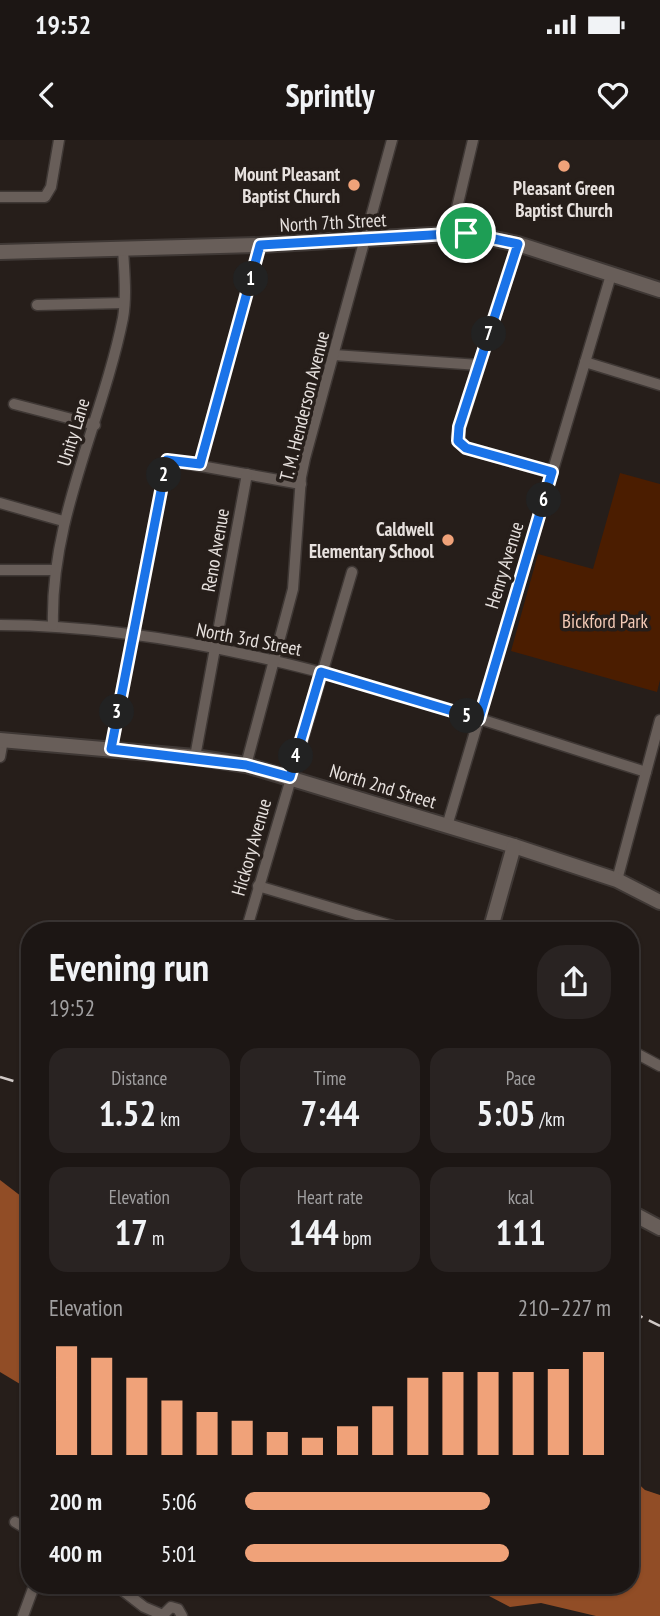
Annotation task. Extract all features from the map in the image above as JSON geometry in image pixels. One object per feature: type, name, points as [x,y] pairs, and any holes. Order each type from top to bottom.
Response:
[{"type":"street","points":[[0,197],[45,197],[51,187],[60,140]]},
{"type":"street","name":"T. M. Henderson Avenue","points":[[246,765],[293,589],[301,484],[363,241],[392,140]]},
{"type":"street","points":[[451,233],[473,140]]},
{"type":"street","name":"North 7th Street","points":[[0,252],[363,241],[451,233],[478,235],[518,244],[660,289]]},
{"type":"street","points":[[518,244],[457,436],[460,444],[466,448],[552,472]]},
{"type":"street","points":[[200,464],[260,245]]},
{"type":"street","name":"Unity Lane","points":[[53,625],[54,570],[63,521],[95,425],[124,303],[123,248]]},
{"type":"street","name":"Henry Avenue","points":[[447,826],[611,275]]},
{"type":"street","points":[[37,305],[124,303]]},
{"type":"street","points":[[334,355],[479,365]]},
{"type":"street","points":[[585,362],[660,384]]},
{"type":"street","points":[[14,404],[95,425]]},
{"type":"street","points":[[111,749],[167,460],[301,484]]},
{"type":"street","name":"Reno Avenue","points":[[195,757],[247,474]]},
{"type":"street","points":[[0,503],[63,521]]},
{"type":"street","points":[[0,570],[54,570]]},
{"type":"street","name":"Hickory Avenue","points":[[248,922],[352,572]]},
{"type":"street","name":"North 3rd Street","points":[[0,625],[53,625],[274,659],[479,719],[646,772]]},
{"type":"street","points":[[617,880],[660,720]]},
{"type":"street","points":[[0,757],[1,740]]},
{"type":"street","name":"North 2nd Street","points":[[1,740],[195,757],[246,765],[617,880],[660,902]]},
{"type":"street","points":[[493,922],[514,846]]},
{"type":"street","points":[[258,886],[380,922]]},
{"type":"street","points":[[639,1055],[660,1066]]},
{"type":"street","points":[[639,1217],[660,1228]]},
{"type":"street","points":[[15,1522],[21,1526]]},
{"type":"street","points":[[23,1616],[31,1594]]},
{"type":"street","points":[[127,1594],[144,1607],[162,1615],[167,1608],[175,1607],[182,1616]]},
{"type":"green space","name":"Bickford Park","points":[[620,473],[660,484],[660,680],[657,692],[511,651],[538,554],[593,569]]},
{"type":"shaded area","points":[[0,1180],[21,1196],[21,1385],[0,1372]]},
{"type":"shaded area","points":[[639,1484],[645,1490],[660,1495],[660,1616],[596,1616],[541,1603],[510,1607],[485,1594],[639,1594]]},
{"type":"railway","points":[[0,1077],[21,1083]]},
{"type":"railway","points":[[639,1316],[660,1326]]},
{"type":"place","name":"Pleasant Green Baptist Church","points":[[564,166]]},
{"type":"place","name":"Mount Pleasant Baptist Church","points":[[354,185]]},
{"type":"place","name":"Caldwell Elementary School","points":[[448,540]]},
{"type":"route","points":[[466,233],[518,244],[459,427],[458,441],[466,448],[552,472],[479,719],[321,672],[290,777],[246,765],[195,757],[111,749],[167,460],[200,464],[260,245],[466,233]]}]
